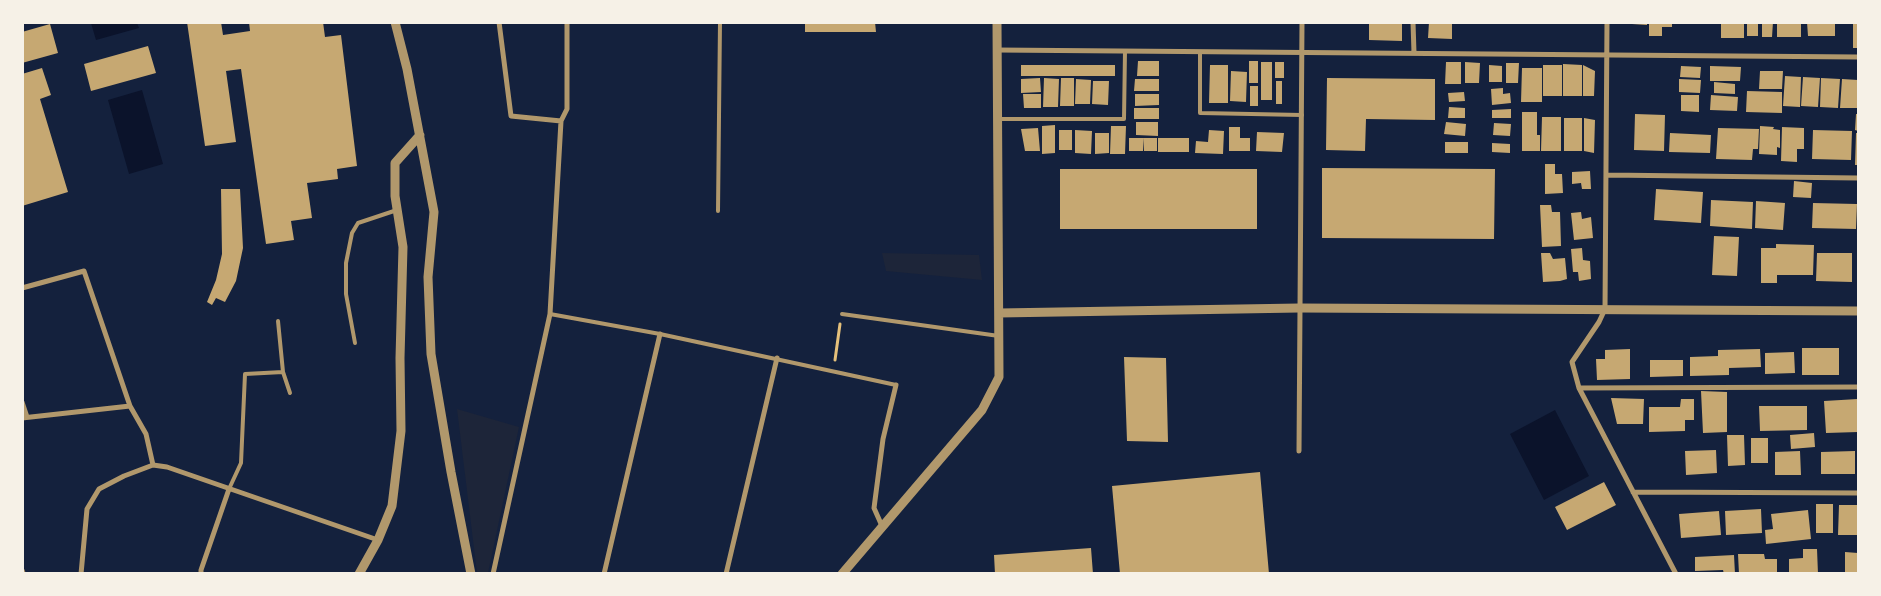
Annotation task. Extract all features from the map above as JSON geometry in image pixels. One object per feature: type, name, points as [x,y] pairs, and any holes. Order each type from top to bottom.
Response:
[{"type":"street","points":[[395,22],[407,69],[434,212],[428,277],[431,354],[470,574]]},
{"type":"street","points":[[499,22],[511,116],[561,121]]},
{"type":"street","points":[[493,574],[550,314],[561,121],[567,109],[567,22]]},
{"type":"street","points":[[842,574],[982,410],[998,376],[997,22]]},
{"type":"street","points":[[1299,450],[1302,22]]},
{"type":"street","points":[[1413,22],[1414,53]]},
{"type":"street","points":[[1607,22],[1605,309],[1599,322],[1572,362],[1580,388],[1676,574]]},
{"type":"street","points":[[997,50],[1858,57]]},
{"type":"street","points":[[359,574],[378,540],[392,506],[401,432],[400,358],[403,247],[395,196],[395,162],[420,135]]},
{"type":"street","points":[[1607,175],[1858,178]]},
{"type":"street","points":[[22,288],[84,270],[130,406],[146,434],[153,465]]},
{"type":"street","points":[[998,313],[1299,308],[1858,311]]},
{"type":"street","points":[[604,574],[660,334]]},
{"type":"street","points":[[726,574],[777,358]]},
{"type":"street","points":[[882,526],[874,508],[883,439],[896,384]]},
{"type":"street","points":[[1580,388],[1858,387]]},
{"type":"street","points":[[22,402],[25,418],[130,406]]},
{"type":"street","points":[[81,574],[87,509],[99,489],[124,476],[153,465],[167,467],[378,540]]},
{"type":"street","points":[[201,574],[229,489]]},
{"type":"street","points":[[1633,492],[1858,492]]},
{"type":"lane","points":[[718,212],[720,22]]},
{"type":"lane","points":[[998,119],[1124,119],[1125,51]]},
{"type":"lane","points":[[1200,52],[1200,113],[1302,115]]},
{"type":"lane","points":[[355,343],[346,294],[346,263],[352,233],[358,223],[397,210]]},
{"type":"lane","points":[[550,314],[660,334],[896,384]]},
{"type":"lane","points":[[842,314],[999,336]]},
{"type":"lane","points":[[278,321],[283,372],[290,393]]},
{"type":"lane","points":[[229,489],[241,463],[246,374],[283,372]]},
{"type":"lane","points":[[22,569],[24,574]]},
{"type":"path","points":[[834,371],[842,314]]},
{"type":"shaded area","points":[[91,23],[137,23],[139,28],[96,40]]},
{"type":"shaded area","points":[[142,90],[163,164],[129,174],[108,100]]},
{"type":"shaded area","points":[[882,253],[979,255],[982,280],[886,271]]},
{"type":"shaded area","points":[[457,409],[519,427],[488,573],[477,573]]},
{"type":"shaded area","points":[[1555,410],[1589,476],[1544,500],[1510,434]]},
{"type":"building","points":[[187,22],[221,22],[223,35],[250,31],[249,22],[323,22],[325,37],[341,35],[357,166],[337,169],[338,179],[307,183],[312,218],[291,221],[294,240],[266,244],[241,69],[226,71],[236,142],[205,146]]},
{"type":"building","points":[[805,22],[875,22],[876,32],[805,32]]},
{"type":"building","points":[[1369,22],[1402,22],[1402,41],[1369,40]]},
{"type":"building","points":[[1429,22],[1452,22],[1452,39],[1428,38]]},
{"type":"building","points":[[1632,22],[1647,22],[1647,25],[1632,24]]},
{"type":"building","points":[[1649,22],[1672,22],[1672,27],[1662,27],[1662,36],[1649,36]]},
{"type":"building","points":[[1721,22],[1744,22],[1744,38],[1721,38]]},
{"type":"building","points":[[1747,22],[1758,22],[1758,36],[1747,36]]},
{"type":"building","points":[[1762,22],[1773,22],[1772,37],[1762,37]]},
{"type":"building","points":[[1777,22],[1801,22],[1801,37],[1777,37]]},
{"type":"building","points":[[1807,22],[1835,22],[1835,36],[1808,36]]},
{"type":"building","points":[[1853,22],[1858,22],[1858,48],[1853,48]]},
{"type":"building","points":[[50,24],[58,53],[22,63],[22,32]]},
{"type":"building","points":[[148,46],[156,73],[91,91],[84,64]]},
{"type":"building","points":[[1138,61],[1159,61],[1159,76],[1137,76]]},
{"type":"building","points":[[1249,61],[1258,61],[1258,83],[1249,83]]},
{"type":"building","points":[[1261,62],[1272,62],[1272,100],[1261,100]]},
{"type":"building","points":[[1275,62],[1284,62],[1284,78],[1275,78]]},
{"type":"building","points":[[1446,62],[1461,62],[1461,84],[1445,84]]},
{"type":"building","points":[[1465,62],[1480,63],[1479,83],[1465,83]]},
{"type":"building","points":[[1506,63],[1519,63],[1518,83],[1506,83]]},
{"type":"building","points":[[1563,64],[1582,65],[1582,96],[1563,96]]},
{"type":"building","points":[[1021,65],[1115,65],[1115,76],[1021,76]]},
{"type":"building","points":[[1210,65],[1228,65],[1228,103],[1209,103]]},
{"type":"building","points":[[1489,65],[1502,66],[1502,82],[1489,82]]},
{"type":"building","points":[[1543,65],[1562,65],[1562,96],[1543,96]]},
{"type":"building","points":[[1583,65],[1595,71],[1594,96],[1583,96]]},
{"type":"building","points":[[1681,66],[1701,67],[1700,78],[1680,77]]},
{"type":"building","points":[[1710,66],[1741,67],[1740,81],[1710,81]]},
{"type":"building","points":[[42,68],[51,95],[40,99],[68,192],[22,206],[22,74]]},
{"type":"building","points":[[1522,68],[1542,68],[1542,102],[1521,102]]},
{"type":"building","points":[[1231,71],[1247,72],[1246,102],[1230,101]]},
{"type":"building","points":[[1760,71],[1783,71],[1782,89],[1759,89]]},
{"type":"building","points":[[1785,76],[1801,77],[1800,107],[1783,106]]},
{"type":"building","points":[[1803,77],[1820,78],[1818,107],[1801,106]]},
{"type":"building","points":[[1040,78],[1041,92],[1021,93],[1021,79]]},
{"type":"building","points":[[1044,78],[1059,79],[1058,107],[1043,107]]},
{"type":"building","points":[[1061,78],[1074,78],[1074,106],[1060,106]]},
{"type":"building","points":[[1327,78],[1435,79],[1435,120],[1366,119],[1365,151],[1326,150]]},
{"type":"building","points":[[1821,78],[1840,79],[1838,108],[1820,107]]},
{"type":"building","points":[[1076,79],[1091,80],[1090,104],[1075,104]]},
{"type":"building","points":[[1135,79],[1159,79],[1159,91],[1134,91]]},
{"type":"building","points":[[1679,79],[1701,80],[1700,93],[1679,92]]},
{"type":"building","points":[[1842,79],[1858,80],[1858,108],[1840,108]]},
{"type":"building","points":[[1093,81],[1109,81],[1108,105],[1092,104]]},
{"type":"building","points":[[1276,81],[1282,81],[1282,104],[1276,104]]},
{"type":"building","points":[[1714,82],[1735,84],[1735,94],[1714,93]]},
{"type":"building","points":[[1250,86],[1258,86],[1258,106],[1250,106]]},
{"type":"building","points":[[1503,88],[1503,94],[1510,93],[1511,103],[1492,105],[1491,89]]},
{"type":"building","points":[[1747,91],[1782,92],[1782,113],[1746,112]]},
{"type":"building","points":[[1464,92],[1465,101],[1449,102],[1448,93]]},
{"type":"building","points":[[1023,94],[1041,94],[1041,108],[1024,108]]},
{"type":"building","points":[[1135,94],[1159,94],[1159,105],[1135,106]]},
{"type":"building","points":[[1681,95],[1699,95],[1699,112],[1681,111]]},
{"type":"building","points":[[1711,95],[1738,97],[1737,111],[1710,110]]},
{"type":"building","points":[[1449,107],[1465,108],[1465,118],[1448,118]]},
{"type":"building","points":[[1134,108],[1159,108],[1159,119],[1134,119]]},
{"type":"building","points":[[1511,109],[1511,118],[1492,118],[1492,110]]},
{"type":"building","points":[[1522,112],[1537,112],[1537,135],[1540,135],[1540,151],[1522,151]]},
{"type":"building","points":[[1635,114],[1665,115],[1664,151],[1634,150]]},
{"type":"building","points":[[1856,114],[1858,114],[1858,131],[1855,130]]},
{"type":"building","points":[[1542,117],[1561,117],[1561,151],[1541,151]]},
{"type":"building","points":[[1564,118],[1582,118],[1582,151],[1564,151]]},
{"type":"building","points":[[1584,118],[1595,120],[1594,153],[1584,151]]},
{"type":"building","points":[[1136,122],[1158,122],[1158,136],[1136,135]]},
{"type":"building","points":[[1446,122],[1466,124],[1465,136],[1444,134]]},
{"type":"building","points":[[1494,123],[1511,124],[1510,136],[1493,135]]},
{"type":"building","points":[[1055,125],[1055,153],[1042,154],[1042,126]]},
{"type":"building","points":[[1111,126],[1126,126],[1125,154],[1110,154]]},
{"type":"building","points":[[1760,126],[1774,127],[1773,129],[1780,130],[1780,148],[1777,147],[1777,155],[1759,154]]},
{"type":"building","points":[[1229,127],[1240,127],[1240,138],[1250,138],[1250,151],[1229,151]]},
{"type":"building","points":[[1782,127],[1804,128],[1804,149],[1797,149],[1797,162],[1781,161]]},
{"type":"building","points":[[1038,128],[1040,151],[1025,151],[1021,129]]},
{"type":"building","points":[[1718,128],[1759,129],[1758,149],[1753,149],[1752,160],[1716,159]]},
{"type":"building","points":[[1059,130],[1072,130],[1072,150],[1059,150]]},
{"type":"building","points":[[1075,130],[1092,131],[1091,154],[1075,153]]},
{"type":"building","points":[[1209,130],[1224,131],[1223,154],[1195,153],[1196,141],[1208,142]]},
{"type":"building","points":[[1813,130],[1852,131],[1851,160],[1812,159]]},
{"type":"building","points":[[1257,132],[1284,133],[1282,152],[1256,151]]},
{"type":"building","points":[[1095,133],[1109,133],[1109,153],[1095,154]]},
{"type":"building","points":[[1670,133],[1711,135],[1710,153],[1669,152]]},
{"type":"building","points":[[1856,133],[1858,133],[1858,165],[1855,165]]},
{"type":"building","points":[[1129,138],[1144,138],[1143,151],[1129,151]]},
{"type":"building","points":[[1144,138],[1157,138],[1157,151],[1144,151]]},
{"type":"building","points":[[1158,138],[1189,138],[1189,152],[1158,152]]},
{"type":"building","points":[[1445,142],[1468,142],[1468,153],[1445,153]]},
{"type":"building","points":[[1492,143],[1510,144],[1510,153],[1492,152]]},
{"type":"building","points":[[1545,164],[1555,164],[1555,174],[1562,174],[1563,193],[1545,194]]},
{"type":"building","points":[[1322,168],[1495,169],[1494,239],[1322,238]]},
{"type":"building","points":[[1060,169],[1257,169],[1257,229],[1060,229]]},
{"type":"building","points":[[1590,171],[1591,189],[1582,189],[1581,183],[1572,184],[1572,172]]},
{"type":"building","points":[[1794,181],[1812,183],[1811,198],[1793,197]]},
{"type":"building","points":[[221,189],[240,189],[243,248],[236,281],[225,302],[216,298],[212,305],[207,302],[216,280],[222,254]]},
{"type":"building","points":[[1656,189],[1703,192],[1701,223],[1654,220]]},
{"type":"building","points":[[1711,200],[1753,202],[1752,229],[1710,226]]},
{"type":"building","points":[[1756,201],[1785,203],[1783,230],[1755,228]]},
{"type":"building","points":[[1813,203],[1857,204],[1856,229],[1812,228]]},
{"type":"building","points":[[1540,205],[1551,205],[1552,212],[1560,212],[1561,246],[1542,247]]},
{"type":"building","points":[[1581,212],[1582,219],[1591,217],[1593,238],[1574,240],[1571,213]]},
{"type":"building","points":[[1714,236],[1739,237],[1737,276],[1712,275]]},
{"type":"building","points":[[1776,244],[1814,245],[1813,275],[1777,275],[1777,283],[1761,283],[1761,248],[1776,248]]},
{"type":"building","points":[[1582,248],[1583,260],[1590,261],[1591,279],[1579,281],[1578,272],[1573,272],[1571,249]]},
{"type":"building","points":[[1541,253],[1550,253],[1553,259],[1565,258],[1567,279],[1543,282]]},
{"type":"building","points":[[1817,253],[1852,253],[1852,282],[1816,281]]},
{"type":"building","points":[[1802,348],[1839,348],[1839,375],[1802,375]]},
{"type":"building","points":[[1630,349],[1630,379],[1597,380],[1596,359],[1605,359],[1605,350]]},
{"type":"building","points":[[1760,349],[1761,367],[1729,368],[1729,375],[1690,376],[1690,357],[1718,356],[1718,350]]},
{"type":"building","points":[[1794,352],[1795,373],[1765,374],[1765,353]]},
{"type":"building","points":[[1124,357],[1166,358],[1168,442],[1127,441]]},
{"type":"building","points":[[1650,360],[1683,360],[1683,376],[1650,377]]},
{"type":"building","points":[[1701,391],[1727,392],[1727,432],[1703,433]]},
{"type":"building","points":[[1611,398],[1644,399],[1643,424],[1617,424]]},
{"type":"building","points":[[1681,399],[1694,399],[1694,420],[1685,420],[1685,431],[1649,432],[1649,407],[1680,407]]},
{"type":"building","points":[[1858,399],[1858,432],[1826,433],[1824,401]]},
{"type":"building","points":[[1759,406],[1807,406],[1807,430],[1760,431]]},
{"type":"building","points":[[1814,433],[1815,447],[1791,449],[1790,435]]},
{"type":"building","points":[[1727,435],[1744,435],[1745,465],[1728,466]]},
{"type":"building","points":[[1751,438],[1768,438],[1768,463],[1751,463]]},
{"type":"building","points":[[1716,450],[1717,473],[1686,475],[1685,451]]},
{"type":"building","points":[[1800,451],[1801,475],[1775,475],[1775,452]]},
{"type":"building","points":[[1855,451],[1855,474],[1821,474],[1821,452]]},
{"type":"building","points":[[1260,472],[1269,574],[1120,574],[1112,486]]},
{"type":"building","points":[[1604,482],[1616,505],[1567,530],[1555,507]]},
{"type":"building","points":[[1816,504],[1833,504],[1833,533],[1816,533]]},
{"type":"building","points":[[1839,505],[1857,505],[1857,535],[1838,535]]},
{"type":"building","points":[[1761,509],[1762,533],[1726,535],[1725,511]]},
{"type":"building","points":[[1808,510],[1811,539],[1766,544],[1765,530],[1773,529],[1771,514]]},
{"type":"building","points":[[1719,511],[1721,535],[1681,538],[1679,514]]},
{"type":"building","points":[[1091,548],[1093,574],[995,574],[994,555]]},
{"type":"building","points":[[1803,549],[1817,549],[1818,574],[1789,574],[1789,559],[1803,558]]},
{"type":"building","points":[[1845,552],[1858,553],[1858,574],[1845,574]]},
{"type":"building","points":[[1738,554],[1764,554],[1765,559],[1777,559],[1777,574],[1739,574]]},
{"type":"building","points":[[1734,555],[1735,574],[1724,574],[1723,570],[1695,571],[1695,557]]}]
